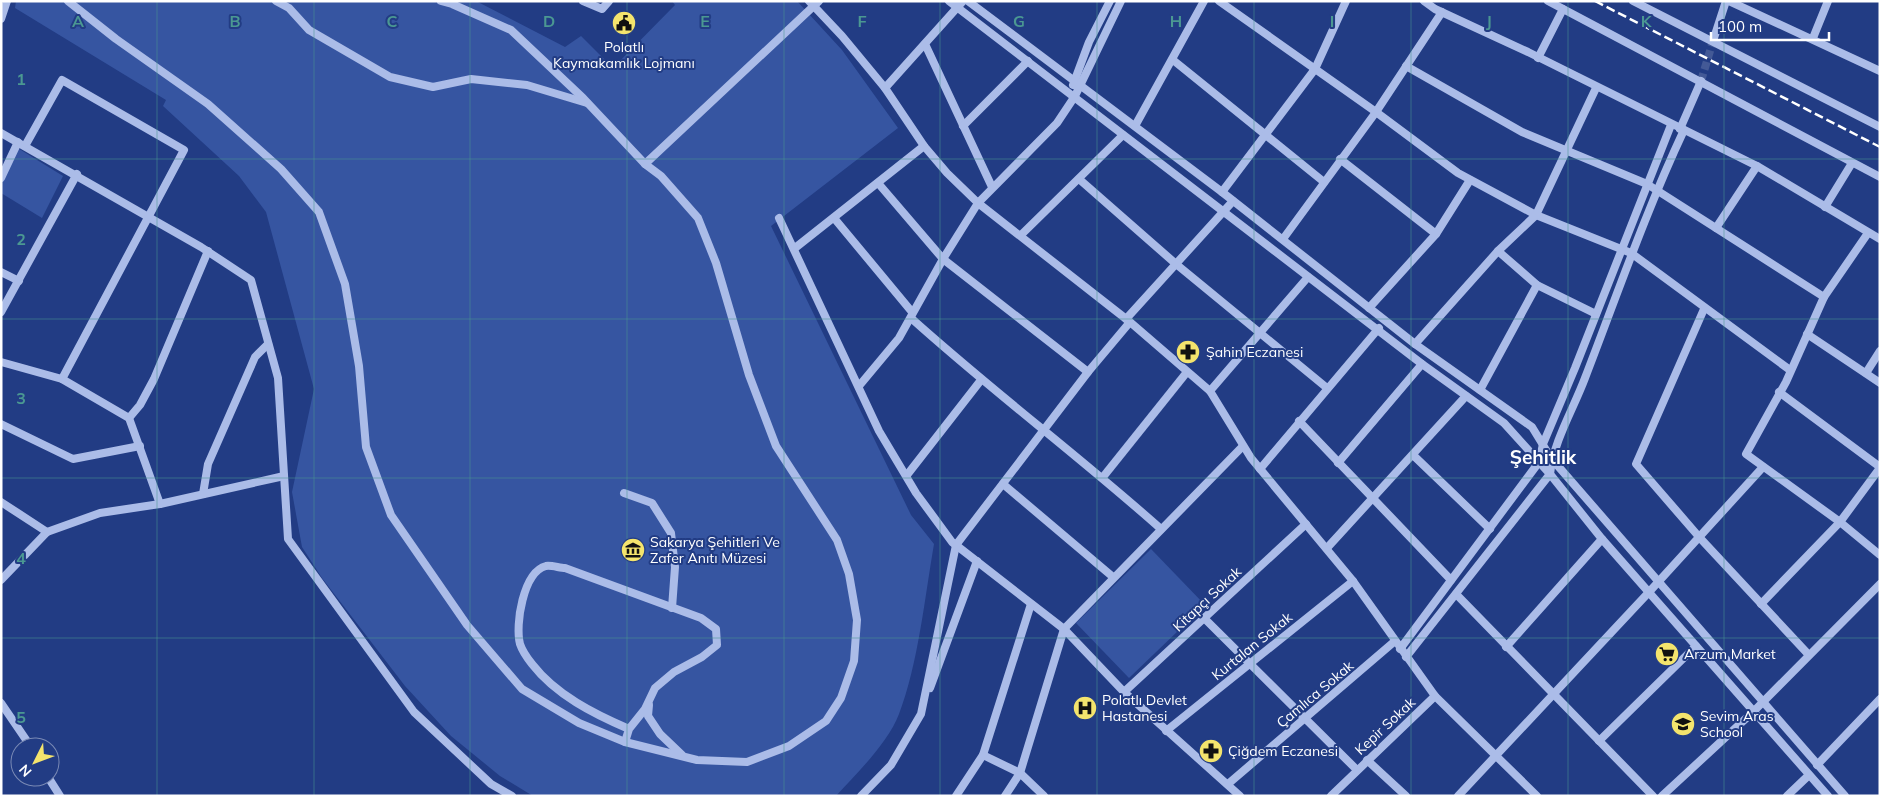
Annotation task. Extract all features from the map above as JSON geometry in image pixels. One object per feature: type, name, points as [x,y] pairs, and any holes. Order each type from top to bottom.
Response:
[{"type":"street","points":[[1,19],[7,1]]},
{"type":"street","points":[[68,1],[116,39],[208,104],[280,169],[318,212],[345,284],[360,366],[366,447],[391,515],[467,625],[522,689],[579,722],[624,742],[697,760],[747,762],[789,746],[826,721],[842,698],[854,661],[857,620],[849,574],[837,540],[776,446],[749,375],[716,263],[698,218],[660,176],[645,164],[588,104],[511,30],[441,1]]},
{"type":"street","points":[[276,1],[289,8],[309,30],[390,77],[433,87],[471,79],[527,86],[588,104]]},
{"type":"street","points":[[584,1],[602,9],[609,1]]},
{"type":"street","points":[[949,1],[961,4],[1028,61],[1123,135],[1422,364],[1504,423],[1550,474],[1602,539],[1650,591],[1828,796]]},
{"type":"street","points":[[968,1],[1222,192],[1415,344],[1532,427],[1551,458],[1845,796]]},
{"type":"street","points":[[859,386],[899,338],[943,259],[978,203],[992,186],[1057,123],[1080,87],[1121,1]]},
{"type":"street","points":[[1135,126],[1204,1]]},
{"type":"street","points":[[1219,1],[1376,112],[1458,173],[1536,215],[1631,253],[1704,309],[1790,370]]},
{"type":"street","points":[[1222,192],[1315,69],[1346,1]]},
{"type":"street","points":[[1424,1],[1442,12],[1757,166],[1880,239]]},
{"type":"street","points":[[1548,1],[1880,177]]},
{"type":"street","points":[[1633,1],[1880,127]]},
{"type":"street","points":[[1713,41],[1727,1],[1814,38],[1880,71]]},
{"type":"street","points":[[1814,38],[1828,1]]},
{"type":"street","points":[[645,164],[814,2],[885,88],[924,146],[978,203],[1128,321],[1210,391],[1243,446],[1353,581],[1434,696],[1536,796]]},
{"type":"street","points":[[1075,96],[1072,81],[1107,2]]},
{"type":"street","points":[[885,88],[961,4]]},
{"type":"street","points":[[1538,58],[1563,9]]},
{"type":"street","points":[[1283,239],[1376,112],[1442,12]]},
{"type":"street","points":[[925,44],[992,186]]},
{"type":"street","points":[[1173,60],[1264,136],[1324,182]]},
{"type":"street","points":[[963,126],[1028,61]]},
{"type":"street","points":[[1406,66],[1522,132],[1566,152],[1647,184],[1824,297]]},
{"type":"street","points":[[1,178],[62,80],[184,150],[147,215],[62,379]]},
{"type":"street","points":[[1406,657],[1550,474],[1551,458],[1585,380],[1631,253],[1701,81]]},
{"type":"street","points":[[1415,344],[1498,251],[1536,215],[1596,88]]},
{"type":"street","points":[[1400,649],[1539,462],[1543,444],[1671,125]]},
{"type":"street","points":[[1,133],[147,215],[208,251],[251,280],[278,378],[288,539],[414,712],[490,784],[512,796]]},
{"type":"street","points":[[1021,235],[1123,135]]},
{"type":"street","points":[[795,248],[924,146]]},
{"type":"street","points":[[1340,159],[1436,234]]},
{"type":"street","points":[[1825,207],[1852,163]]},
{"type":"street","points":[[1716,228],[1757,166]]},
{"type":"street","points":[[1,312],[77,174]]},
{"type":"street","points":[[1079,179],[1176,264],[1327,388]]},
{"type":"street","points":[[1369,308],[1436,234],[1470,180]]},
{"type":"street","points":[[878,183],[943,259],[1088,372]]},
{"type":"street","points":[[921,714],[956,545],[1128,321],[1233,201]]},
{"type":"street","points":[[779,218],[795,248],[879,431],[916,493],[956,545],[1064,629],[1124,692],[1240,796]]},
{"type":"street","points":[[834,218],[912,315],[980,380],[1103,477],[1161,529]]},
{"type":"street","points":[[1868,233],[1824,297],[1790,370],[1746,454],[1840,522],[1880,555]]},
{"type":"street","points":[[129,418],[140,405],[154,379],[208,251]]},
{"type":"street","points":[[1498,251],[1536,284],[1596,314]]},
{"type":"street","points":[[1,272],[18,281]]},
{"type":"street","points":[[1210,391],[1308,277]]},
{"type":"street","points":[[1480,390],[1536,284]]},
{"type":"street","points":[[1704,309],[1636,464],[1700,538],[1808,654]]},
{"type":"street","points":[[1260,469],[1377,329],[1388,323]]},
{"type":"street","points":[[1807,334],[1880,383]]},
{"type":"street","points":[[203,494],[208,464],[255,357],[268,344]]},
{"type":"street","points":[[1866,373],[1880,351]]},
{"type":"street","points":[[1,362],[62,379],[129,418],[160,504]]},
{"type":"street","points":[[1338,463],[1422,364]]},
{"type":"street","points":[[1103,477],[1187,372]]},
{"type":"street","points":[[907,475],[980,380]]},
{"type":"street","points":[[1761,604],[1840,522],[1880,468],[1779,392]]},
{"type":"street","points":[[1327,548],[1466,396]]},
{"type":"street","points":[[1299,421],[1452,580]]},
{"type":"street","points":[[1,424],[72,459],[140,446]]},
{"type":"street","points":[[1004,796],[1020,773],[1064,629],[1243,446]]},
{"type":"street","points":[[1413,455],[1490,529]]},
{"type":"street","points":[[1458,796],[1552,693],[1700,538],[1763,467]]},
{"type":"street","points":[[1,580],[47,532],[100,513],[160,504],[284,476]]},
{"type":"street","points":[[1003,484],[1114,577]]},
{"type":"street","points":[[624,493],[652,503],[671,533],[674,566],[672,608]]},
{"type":"street","points":[[1,502],[47,532]]},
{"type":"street","name":"Kitapçı Sokak","points":[[1124,692],[1306,524]]},
{"type":"street","points":[[1506,647],[1602,539]]},
{"type":"street","points":[[861,796],[891,765],[921,714],[977,561]]},
{"type":"street","points":[[624,742],[629,729],[645,709],[655,688],[674,672],[702,657],[717,645],[716,629],[701,618],[565,568],[547,566],[534,574],[526,590],[519,614],[520,644],[532,664],[551,684],[592,713],[629,729]]},
{"type":"street","name":"Kurtalan Sokak","points":[[1166,731],[1353,581]]},
{"type":"street","points":[[1662,796],[1754,711],[1808,654],[1880,584]]},
{"type":"street","points":[[1456,594],[1653,796]]},
{"type":"street","points":[[956,796],[983,755],[1031,604]]},
{"type":"street","points":[[1204,618],[1357,770]]},
{"type":"street","name":"Çamlıca Sokak","points":[[1228,784],[1395,642]]},
{"type":"street","points":[[1599,741],[1696,646]]},
{"type":"street","name":"Kepir Sokak","points":[[1331,796],[1434,696]]},
{"type":"street","points":[[650,699],[648,716],[660,734],[684,757]]},
{"type":"street","points":[[1817,765],[1880,699]]},
{"type":"street","points":[[1,703],[24,737]]},
{"type":"street","points":[[983,755],[1020,773],[1044,796]]},
{"type":"street","points":[[1367,760],[1406,796]]},
{"type":"street","points":[[1787,796],[1809,775]]},
{"type":"shaded area","points":[[16,1],[476,1],[565,47],[581,36],[613,68],[675,5],[672,1],[797,1],[842,50],[898,128],[771,226],[911,515],[934,544],[916,652],[906,695],[899,714],[880,747],[836,796],[533,796],[500,776],[451,736],[405,686],[322,578],[302,547],[292,492],[314,389],[266,212],[239,176],[163,106],[166,100],[15,8]]},
{"type":"shaded area","points":[[16,147],[63,176],[42,218],[1,193],[1,178]]},
{"type":"shaded area","points":[[1151,549],[1205,605],[1129,678],[1076,623]]},
{"type":"tunnel","points":[[1701,81],[1713,41]]},
{"type":"railway","points":[[1595,1],[1880,147]]},
{"type":"place","name":"Polatlı Kaymakamlık Lojmanı","points":[[624,23]]},
{"type":"place","name":"Şahin Eczanesi","points":[[1188,352]]},
{"type":"place","name":"Sakarya Şehitleri Ve Zafer Anıtı Müzesi","points":[[633,550]]},
{"type":"place","name":"Arzum Market","points":[[1667,654]]},
{"type":"place","name":"Polatlı Devlet Hastanesi","points":[[1085,708]]},
{"type":"place","name":"Sevim Aras School","points":[[1683,724]]},
{"type":"place","name":"Çiğdem Eczanesi","points":[[1211,751]]},
{"type":"district","name":"Şehitlik","points":[[1543,457]]}]
